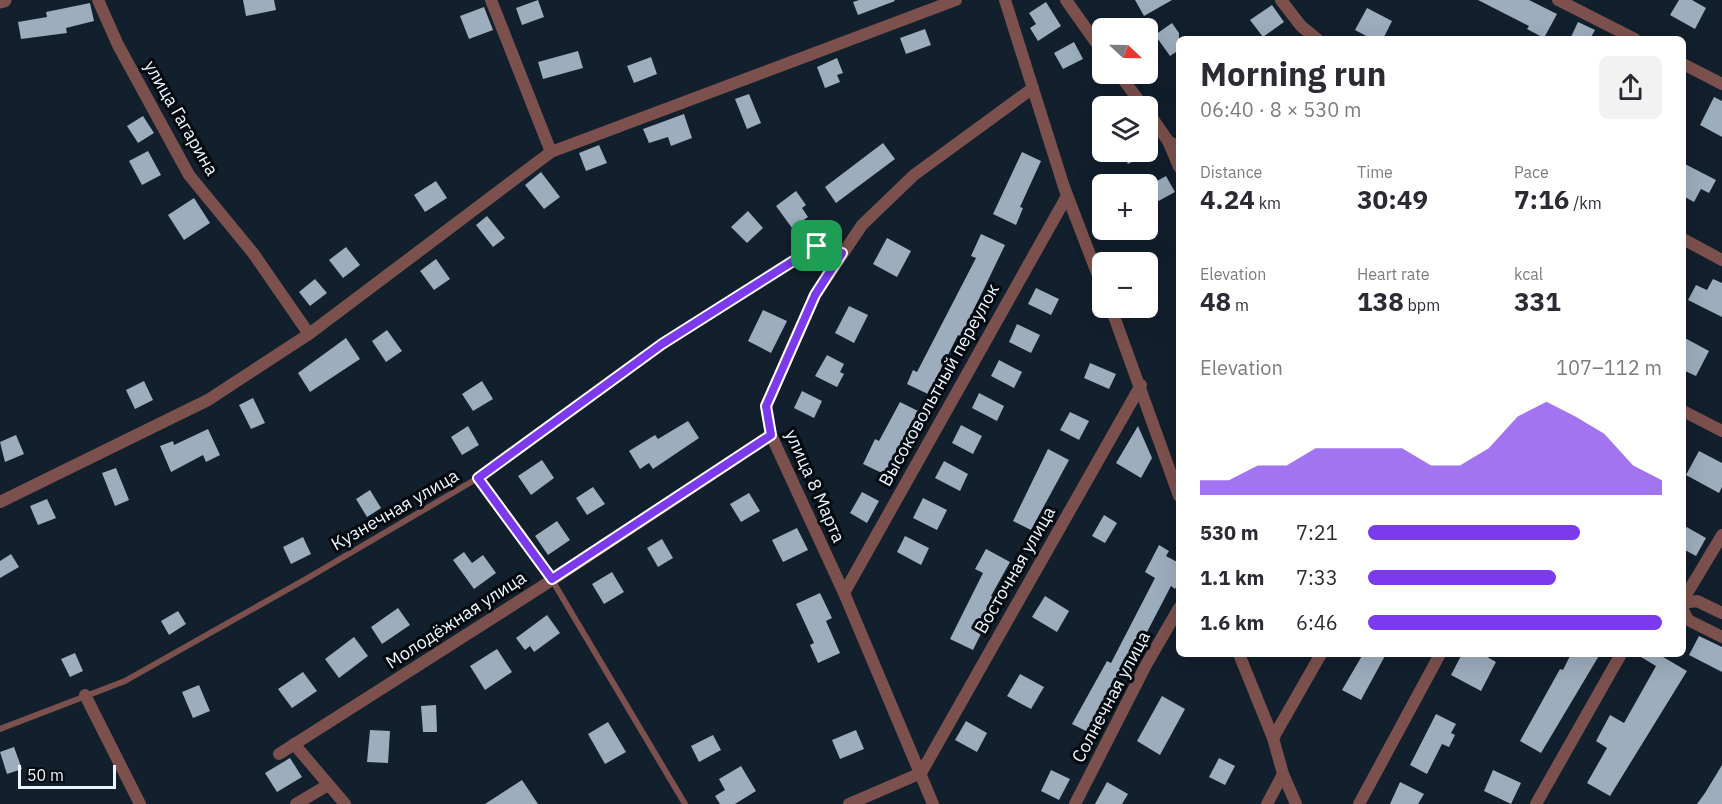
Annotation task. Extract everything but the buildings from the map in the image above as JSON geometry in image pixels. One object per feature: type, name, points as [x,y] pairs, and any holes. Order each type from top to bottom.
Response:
[{"type":"street","name":"улица Гагарина","points":[[98,0],[118,45],[189,175],[254,253],[309,334]]},
{"type":"street","points":[[491,0],[550,152]]},
{"type":"street","points":[[0,502],[208,400],[309,334],[550,152],[956,0]]},
{"type":"street","points":[[1005,0],[1067,196],[1092,260]]},
{"type":"street","points":[[1066,0],[1092,37]]},
{"type":"street","points":[[1281,0],[1301,26],[1313,36]]},
{"type":"street","points":[[1558,0],[1629,36]]},
{"type":"street","points":[[1686,66],[1722,84]]},
{"type":"street","name":"улица 8 Марта","points":[[933,804],[844,593],[771,435],[766,406],[815,295],[862,225],[914,175],[1033,88]]},
{"type":"street","points":[[1158,124],[1174,144]]},
{"type":"street","name":"Высоковольтный переулок","points":[[844,593],[1067,196]]},
{"type":"street","points":[[1686,241],[1722,260]]},
{"type":"street","points":[[1115,318],[1176,487]]},
{"type":"street","name":"Восточная улица","points":[[921,773],[1141,385]]},
{"type":"street","points":[[1686,413],[1722,431]]},
{"type":"street","name":"Молодёжная улица","points":[[279,754],[771,435]]},
{"type":"street","points":[[1686,597],[1722,535]]},
{"type":"street","points":[[1686,602],[1697,601],[1722,613]]},
{"type":"street","name":"Солнечная улица","points":[[1076,804],[1146,665],[1176,613]]},
{"type":"street","points":[[1686,616],[1688,620],[1722,638]]},
{"type":"street","points":[[1240,657],[1273,738],[1283,774],[1296,804]]},
{"type":"street","points":[[1273,738],[1319,657]]},
{"type":"street","points":[[1359,804],[1438,657]]},
{"type":"street","points":[[1536,804],[1619,657]]},
{"type":"street","points":[[85,695],[140,804]]},
{"type":"street","points":[[294,744],[345,804]]},
{"type":"street","points":[[849,804],[921,773]]},
{"type":"street","points":[[1267,804],[1283,774]]},
{"type":"street","points":[[296,804],[328,785]]},
{"type":"lane","name":"Кузнечная улица","points":[[0,729],[125,681],[306,579],[478,478],[662,344],[817,246],[842,253]]},
{"type":"lane","points":[[478,478],[552,579],[685,804]]},
{"type":"route","points":[[817,246],[842,253],[815,295],[766,406],[771,435],[552,579],[478,478],[662,344],[817,246]]}]
